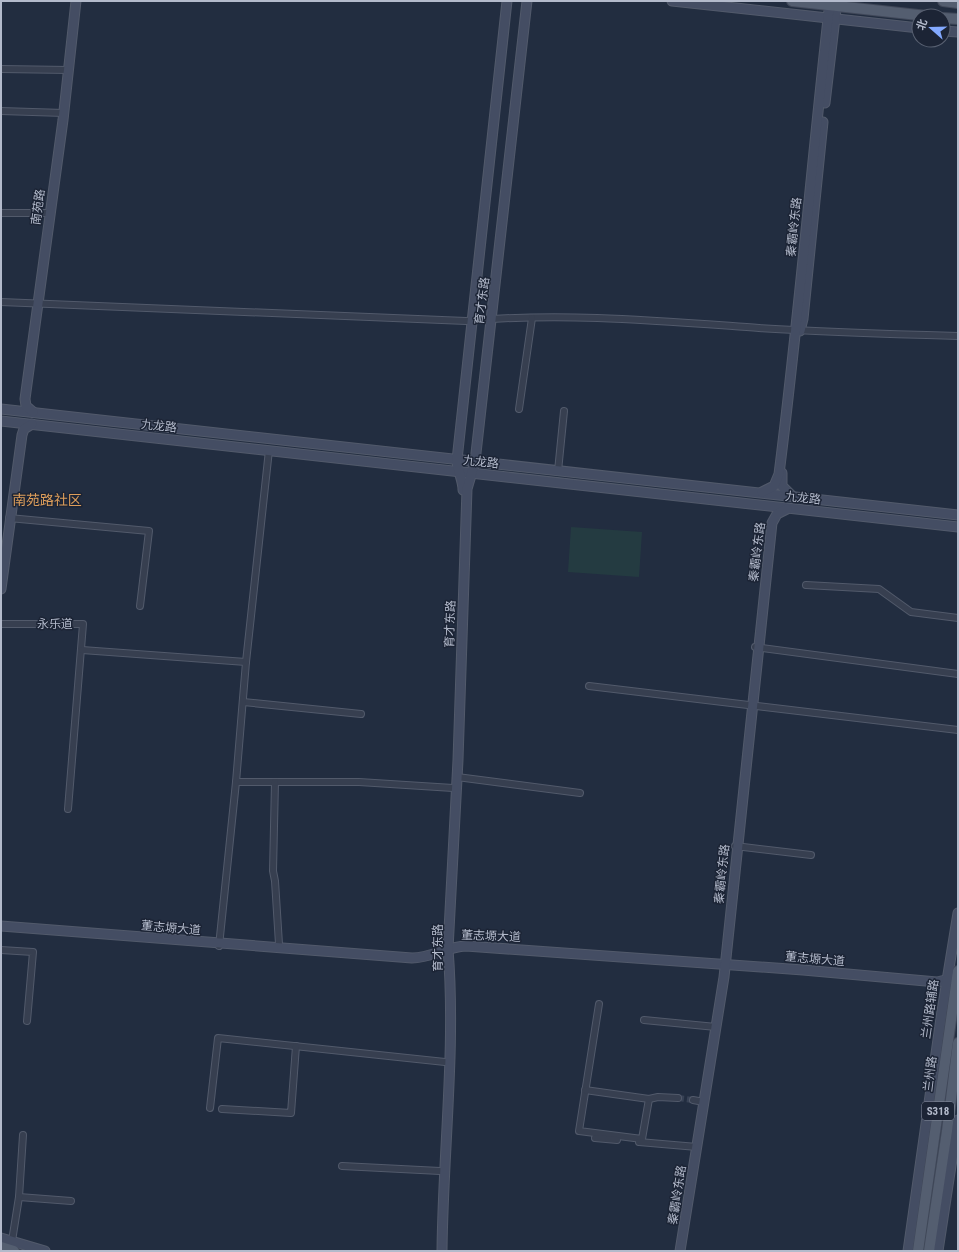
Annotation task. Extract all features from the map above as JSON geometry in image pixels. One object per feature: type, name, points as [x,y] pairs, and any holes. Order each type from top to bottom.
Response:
[{"type":"main road","points":[[792,1],[833,3],[911,14]]},
{"type":"main road","points":[[943,1],[958,3]]},
{"type":"main road","name":"兰州路","points":[[918,1251],[954,981]]},
{"type":"main road","name":"兰州路","points":[[929,1251],[947,1131],[958,1043]]},
{"type":"main road","points":[[1,1247],[13,1246]]},
{"type":"street","name":"南苑路","points":[[33,412],[26,406],[26,399],[48,213],[68,70],[75,1]]},
{"type":"street","name":"育才东路","points":[[438,1251],[445,1062],[446,952],[463,489],[462,480],[458,472],[457,460],[507,1]]},
{"type":"street","name":"育才东路","points":[[442,1251],[449,1062],[450,977],[446,952],[457,777],[467,489],[475,462],[527,1]]},
{"type":"street","points":[[672,1],[911,27]]},
{"type":"street","name":"秦霸岭东路","points":[[793,497],[784,490],[781,481],[799,330],[833,3]]},
{"type":"street","points":[[1,69],[68,70]]},
{"type":"street","points":[[1,111],[62,112]]},
{"type":"street","points":[[1,213],[48,213]]},
{"type":"street","points":[[1,302],[473,321],[492,319],[598,317],[799,330],[958,336]]},
{"type":"street","name":"南苑路","points":[[12,410],[18,406],[23,399],[37,303]]},
{"type":"street","points":[[520,409],[532,318]]},
{"type":"street","name":"秦霸岭东路","points":[[760,493],[774,486],[779,474],[799,330]]},
{"type":"street","name":"九龙路","points":[[1,409],[958,515]]},
{"type":"street","points":[[558,471],[564,411]]},
{"type":"street","name":"九龙路","points":[[1,420],[958,527]]},
{"type":"street","points":[[1,589],[20,435],[18,429],[11,422]]},
{"type":"street","points":[[1,571],[23,431],[27,426],[32,424]]},
{"type":"street","points":[[219,945],[236,782],[246,662],[269,450]]},
{"type":"street","name":"秦霸岭东路","points":[[679,1251],[695,1147],[699,1101],[714,1027],[724,966],[770,522],[766,512],[757,505]]},
{"type":"street","name":"秦霸岭东路","points":[[756,647],[772,523],[777,514],[789,508]]},
{"type":"street","points":[[10,518],[149,531],[140,606]]},
{"type":"street","points":[[806,585],[878,589],[911,612],[958,618]]},
{"type":"street","name":"永乐道","points":[[1,624],[83,624],[82,650]]},
{"type":"street","points":[[756,647],[958,674]]},
{"type":"street","points":[[68,809],[82,650],[246,662]]},
{"type":"street","points":[[589,686],[958,730]]},
{"type":"street","points":[[243,702],[360,714]]},
{"type":"street","points":[[457,777],[580,793]]},
{"type":"street","points":[[236,782],[359,782],[453,788]]},
{"type":"street","points":[[275,782],[273,871],[279,944]]},
{"type":"street","points":[[736,846],[811,855]]},
{"type":"street","name":"兰州路辅路","points":[[908,1251],[954,981],[958,913]]},
{"type":"street","name":"董志塬大道","points":[[1,926],[219,945]]},
{"type":"street","name":"董志塬大道","points":[[1,930],[421,958],[472,946],[937,982],[954,981]]},
{"type":"street","points":[[1,950],[33,952],[27,1021]]},
{"type":"street","points":[[599,1004],[579,1131],[642,1139],[649,1099]]},
{"type":"street","points":[[644,1020],[714,1027]]},
{"type":"street","points":[[210,1108],[218,1038],[445,1062]]},
{"type":"street","points":[[222,1109],[291,1113],[296,1046]]},
{"type":"street","points":[[585,1090],[649,1099],[658,1097],[678,1098]]},
{"type":"street","points":[[938,1251],[958,1120]]},
{"type":"street","points":[[13,1246],[20,1197],[23,1135]]},
{"type":"street","points":[[595,1138],[695,1147]]},
{"type":"street","points":[[342,1166],[440,1171]]},
{"type":"street","points":[[20,1197],[71,1201]]},
{"type":"street","points":[[1,1238],[13,1246],[45,1251]]},
{"type":"green space","points":[[571,527],[642,532],[639,577],[568,572]]},
{"type":"tunnel","points":[[678,1098],[693,1100]]},
{"type":"district","name":"南苑路社区","points":[[47,500]]}]
